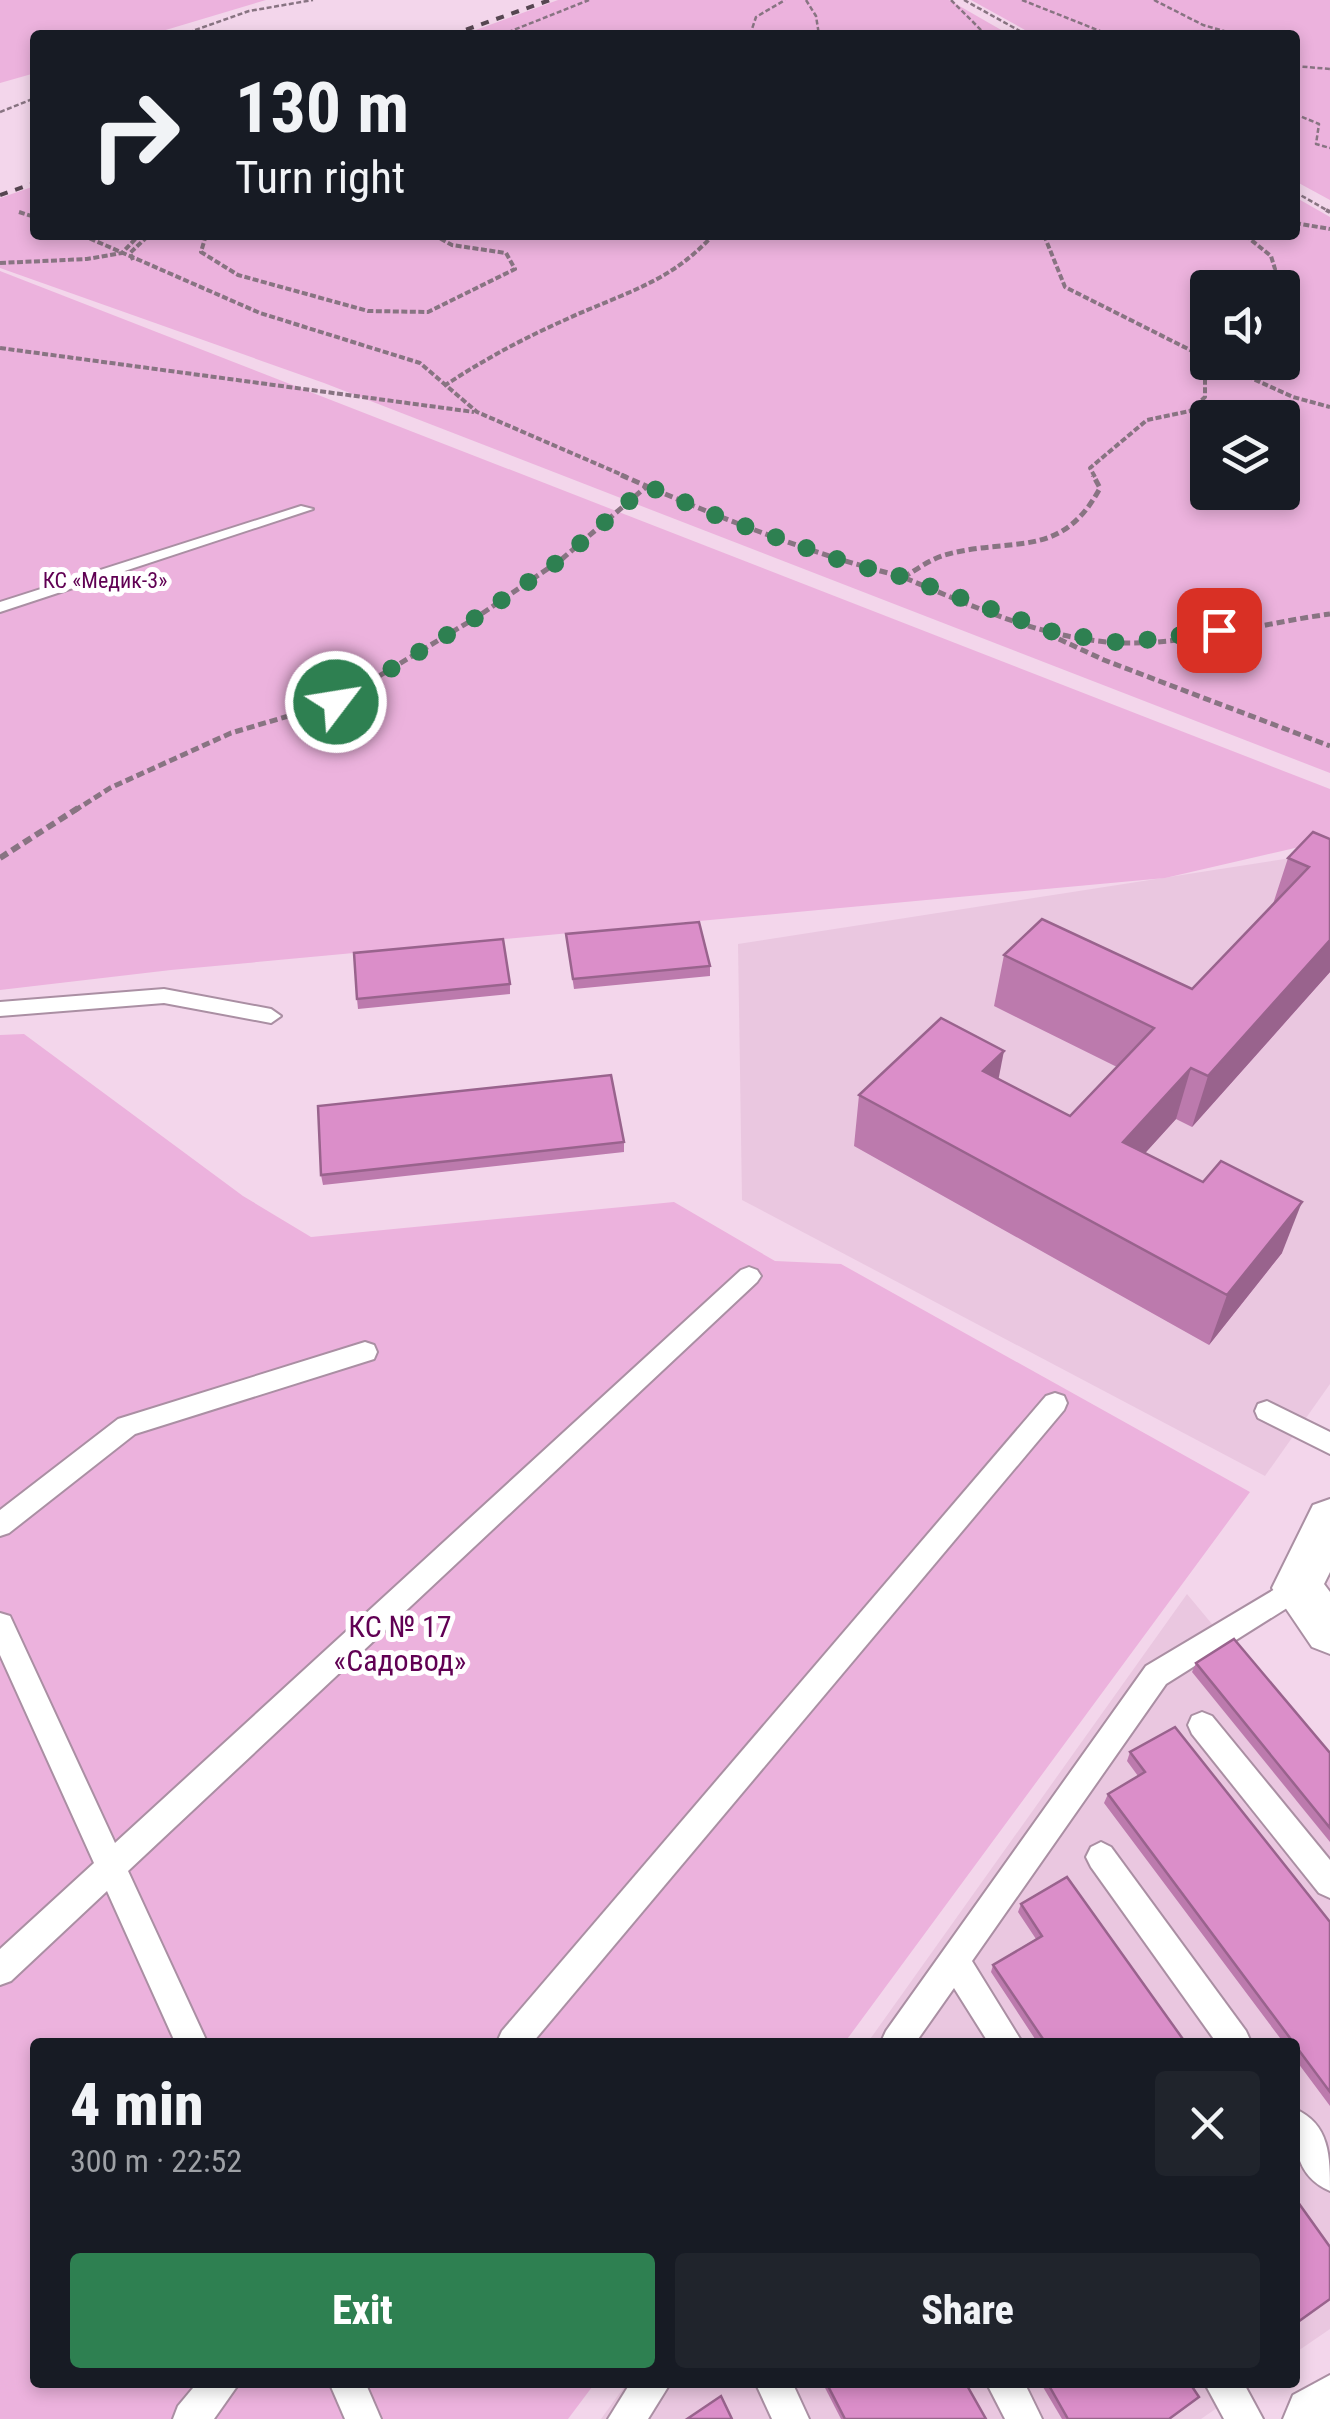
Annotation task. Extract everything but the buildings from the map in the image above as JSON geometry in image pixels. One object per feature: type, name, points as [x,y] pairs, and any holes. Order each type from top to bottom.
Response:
[{"type":"street","points":[[1330,1520],[1297,1588],[1330,1630]]},
{"type":"street","points":[[1317,2419],[1330,2409]]},
{"type":"lane","points":[[0,607],[306,509]]},
{"type":"lane","points":[[0,1009],[164,996],[271,1016]]},
{"type":"lane","points":[[0,1970],[749,1276]]},
{"type":"lane","points":[[0,1525],[128,1426],[365,1352]]},
{"type":"lane","points":[[515,2038],[1056,1402]]},
{"type":"lane","points":[[1267,1411],[1330,1444]]},
{"type":"lane","points":[[900,2038],[1156,1674],[1297,1588]]},
{"type":"lane","points":[[0,1625],[189,2038]]},
{"type":"lane","points":[[1202,1726],[1330,1882]]},
{"type":"lane","points":[[1100,1857],[1232,2038]]},
{"type":"lane","points":[[954,1961],[1003,2038]]},
{"type":"lane","points":[[1300,2133],[1330,2174]]},
{"type":"lane","points":[[191,2419],[217,2388]]},
{"type":"lane","points":[[349,2388],[363,2419]]},
{"type":"lane","points":[[626,2419],[649,2388]]},
{"type":"lane","points":[[776,2388],[791,2419]]},
{"type":"lane","points":[[1007,2388],[1024,2419]]},
{"type":"lane","points":[[1226,2388],[1245,2419]]},
{"type":"path","points":[[195,30],[249,11],[313,0]]},
{"type":"path","points":[[513,30],[588,0]]},
{"type":"path","points":[[752,30],[756,18],[785,0]]},
{"type":"path","points":[[806,0],[816,16],[818,30]]},
{"type":"path","points":[[951,0],[981,30]]},
{"type":"path","points":[[964,0],[1018,30]]},
{"type":"path","points":[[1022,0],[1097,30]]},
{"type":"path","points":[[1154,0],[1220,30]]},
{"type":"path","points":[[1300,65],[1330,69]]},
{"type":"path","points":[[1300,70],[1308,67]]},
{"type":"path","points":[[0,112],[30,100]]},
{"type":"path","points":[[1300,116],[1319,124],[1316,144],[1330,148]]},
{"type":"path","points":[[1300,195],[1330,212]]},
{"type":"path","points":[[19,212],[30,215]]},
{"type":"path","points":[[1300,223],[1330,229]]},
{"type":"path","points":[[93,240],[260,314],[420,363],[477,412],[722,518],[851,564],[904,577],[1104,660],[1330,746]]},
{"type":"path","points":[[0,263],[87,259],[122,253],[134,240]]},
{"type":"path","points":[[132,260],[130,253],[144,240]]},
{"type":"path","points":[[205,240],[202,252],[238,275],[368,311],[428,312],[515,269],[506,253],[452,246],[442,240]]},
{"type":"path","points":[[444,386],[499,350],[595,306],[665,281],[709,240]]},
{"type":"path","points":[[1046,240],[1065,286],[1190,350]]},
{"type":"path","points":[[1251,240],[1272,256],[1274,270]]},
{"type":"path","points":[[0,348],[477,412]]},
{"type":"path","points":[[904,577],[944,555],[996,550],[1072,532],[1091,512],[1100,488],[1090,468],[1147,420],[1190,411],[1205,397],[1205,380]]},
{"type":"path","points":[[1255,380],[1293,397],[1330,407]]},
{"type":"path","points":[[0,858],[110,788],[231,733],[336,702],[477,617],[548,568],[647,486]]},
{"type":"path","points":[[1033,628],[1078,639],[1149,642],[1330,614]]},
{"type":"shaded area","points":[[1330,852],[1330,1384],[1265,1476],[742,1200],[738,944]]},
{"type":"shaded area","points":[[1187,1594],[1330,1766],[1330,2329],[1300,2350],[1300,2038],[871,2038]]},
{"type":"shaded area","points":[[623,2388],[1246,2388],[1201,2419],[601,2419]]},
{"type":"green space","points":[[0,0],[266,0],[166,30],[30,30],[30,74],[0,83]]},
{"type":"green space","points":[[558,0],[949,0],[1001,30],[476,30]]},
{"type":"green space","points":[[971,0],[1330,0],[1330,200],[1300,184],[1300,30],[1025,30]]},
{"type":"green space","points":[[30,188],[30,240],[1300,240],[1300,200],[1330,217],[1330,773],[324,383],[0,268],[0,198]]},
{"type":"green space","name":"КС «Медик-3»","points":[[0,271],[1330,789],[1330,840],[1165,878],[171,970],[0,990]]},
{"type":"green space","name":"КС № 17 «Садовод»","points":[[24,1034],[243,1196],[311,1237],[674,1202],[775,1261],[841,1264],[1250,1492],[848,2038],[30,2038],[30,2388],[591,2388],[568,2419],[0,2419],[0,1035]]},
{"type":"railway","points":[[465,30],[550,0]]},
{"type":"railway","points":[[0,195],[30,185]]},
{"type":"route","points":[[336,702],[477,617],[562,559],[647,486],[722,518],[851,564],[904,577],[1033,628],[1078,639],[1123,643],[1219,630]]}]
